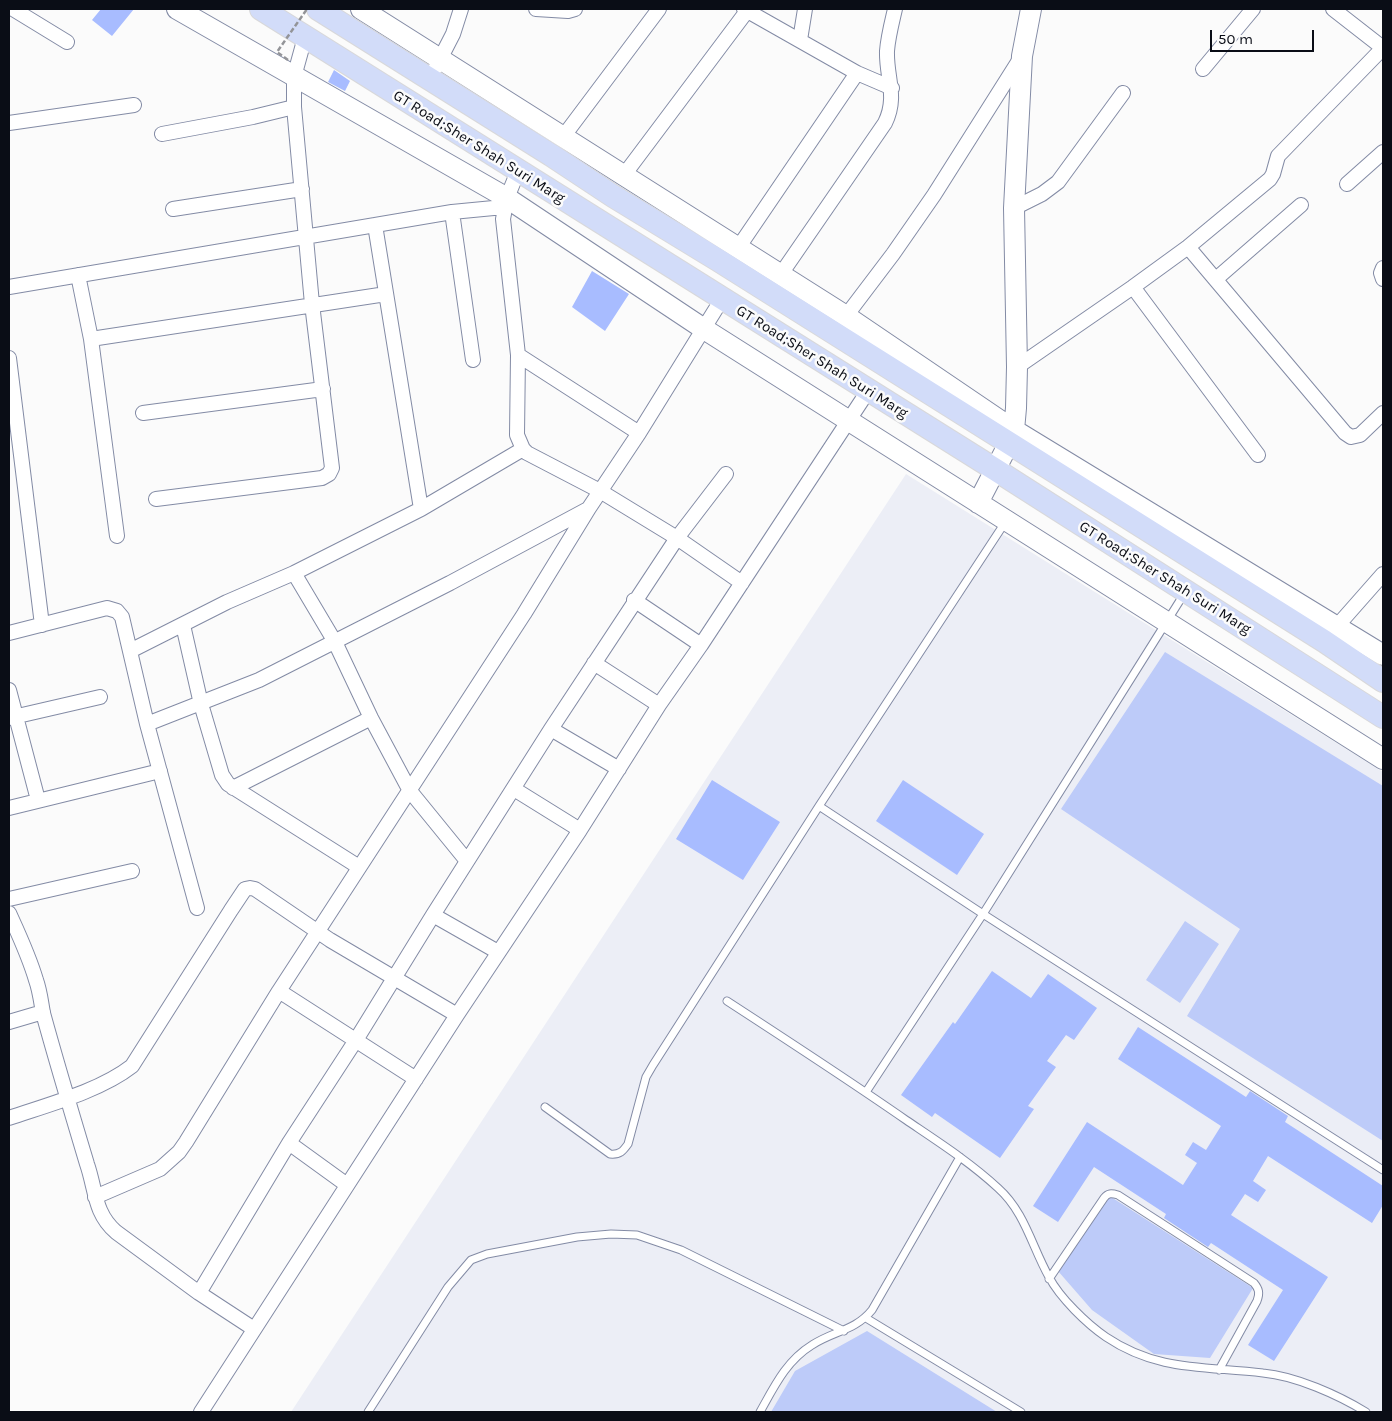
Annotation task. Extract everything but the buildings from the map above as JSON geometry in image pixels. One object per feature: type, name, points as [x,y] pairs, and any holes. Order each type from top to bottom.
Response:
[{"type":"main road","points":[[177,9],[291,68],[1383,759]]},
{"type":"main road","name":"GT Road;Sher Shah Suri Marg","points":[[261,9],[996,470],[1383,716]]},
{"type":"main road","name":"GT Road;Sher Shah Suri Marg","points":[[318,9],[613,196],[1012,436],[1330,634],[1383,681]]},
{"type":"main road","points":[[361,9],[846,316],[1012,436]]},
{"type":"main road","points":[[978,503],[1012,436],[1016,408],[1014,208],[1022,56],[1031,9]]},
{"type":"main road","points":[[1330,634],[1383,655]]},
{"type":"street","points":[[13,9],[67,42]]},
{"type":"street","points":[[429,78],[441,59],[458,21],[461,9]]},
{"type":"street","points":[[536,9],[568,11],[574,9]]},
{"type":"street","points":[[563,137],[660,9]]},
{"type":"street","points":[[800,40],[805,9]]},
{"type":"street","points":[[781,274],[885,123],[892,107],[892,88],[887,51],[895,9]]},
{"type":"street","points":[[1203,70],[1253,9]]},
{"type":"street","points":[[1017,368],[1188,247],[1270,179],[1278,156],[1383,48],[1333,9]]},
{"type":"street","points":[[624,175],[746,10],[857,73],[892,88]]},
{"type":"street","points":[[156,499],[326,476],[332,468],[324,389],[312,304],[291,68],[305,37]]},
{"type":"street","points":[[846,316],[893,254],[934,195],[1022,56]]},
{"type":"street","points":[[738,248],[857,73]]},
{"type":"street","points":[[1014,208],[1042,194],[1058,182],[1123,93]]},
{"type":"street","points":[[9,123],[134,105]]},
{"type":"street","points":[[162,134],[294,107]]},
{"type":"street","points":[[1347,184],[1383,152]]},
{"type":"street","points":[[518,171],[505,202],[503,226],[518,355],[517,435],[522,449],[600,491],[677,538],[742,583]]},
{"type":"street","points":[[173,209],[302,188]]},
{"type":"street","points":[[9,287],[505,202]]},
{"type":"street","points":[[1216,279],[1300,205]]},
{"type":"street","points":[[452,212],[473,360]]},
{"type":"street","points":[[374,225],[421,509]]},
{"type":"street","points":[[1188,247],[1345,433],[1351,437],[1360,435],[1383,412]]},
{"type":"street","points":[[1383,268],[1381,273],[1383,280]]},
{"type":"street","points":[[78,275],[91,339],[117,536]]},
{"type":"street","points":[[1133,287],[1258,455]]},
{"type":"street","points":[[91,339],[386,294]]},
{"type":"street","points":[[95,1197],[160,1168],[179,1152],[359,867],[524,614],[722,299]]},
{"type":"street","points":[[518,355],[639,433]]},
{"type":"street","points":[[9,358],[42,625]]},
{"type":"street","points":[[143,413],[324,389]]},
{"type":"street","points":[[202,1412],[457,1015],[580,830],[658,705],[742,583],[868,391]]},
{"type":"street","points":[[130,650],[227,602],[294,573],[421,509],[522,449]]},
{"type":"street","points":[[199,1293],[289,1144],[634,600],[677,538],[726,474]]},
{"type":"street","points":[[148,724],[259,680],[450,583],[589,508]]},
{"type":"street","points":[[294,573],[335,642],[371,718],[410,790],[467,861]]},
{"type":"street","points":[[1330,634],[1383,574]]},
{"type":"street","points":[[634,600],[700,645]]},
{"type":"street","points":[[9,633],[93,610],[113,608],[118,611],[122,617],[160,771],[197,908]]},
{"type":"street","points":[[183,625],[201,704],[222,775],[233,788],[359,867]]},
{"type":"street","points":[[594,663],[658,705]]},
{"type":"street","points":[[9,690],[12,718],[38,800]]},
{"type":"street","points":[[12,718],[100,697]]},
{"type":"street","points":[[233,788],[371,718]]},
{"type":"street","points":[[551,729],[619,769]]},
{"type":"street","points":[[9,808],[160,771]]},
{"type":"street","points":[[514,789],[580,830]]},
{"type":"street","points":[[9,899],[132,871]]},
{"type":"street","points":[[9,1118],[67,1099],[117,1076],[132,1066],[245,889],[255,889],[318,932],[457,1015]]},
{"type":"street","points":[[9,913],[28,954],[37,982],[43,1012],[67,1099],[102,1217],[108,1225],[199,1293],[254,1329]]},
{"type":"street","points":[[433,915],[498,952]]},
{"type":"street","points":[[279,992],[416,1079]]},
{"type":"street","points":[[9,1022],[43,1012]]},
{"type":"street","points":[[289,1144],[347,1185]]},
{"type":"lane","points":[[545,1107],[610,1154],[621,1153],[625,1149],[646,1078],[819,806],[1006,521]]},
{"type":"lane","points":[[866,1092],[983,914],[1186,591]]},
{"type":"lane","points":[[819,806],[983,914],[1383,1170]]},
{"type":"lane","points":[[727,1001],[866,1092],[960,1157],[999,1189],[1022,1218],[1049,1279],[1067,1301],[1105,1336],[1127,1350],[1148,1359],[1219,1370],[1263,1373],[1287,1377],[1356,1410],[1366,1412]]},
{"type":"lane","points":[[760,1412],[785,1368],[799,1354],[812,1344],[857,1325],[866,1318],[960,1157]]},
{"type":"lane","points":[[1049,1279],[1104,1198],[1112,1193],[1118,1195],[1254,1283],[1259,1289],[1260,1294],[1257,1301],[1219,1370]]},
{"type":"lane","points":[[368,1412],[448,1287],[470,1260],[487,1254],[577,1237],[611,1234],[637,1235],[681,1250],[844,1330]]},
{"type":"lane","points":[[866,1318],[1020,1412]]},
{"type":"path","points":[[291,68],[277,52],[306,9]]},
{"type":"shaded area","points":[[906,474],[1383,772],[1383,1412],[291,1412]]},
{"type":"shaded area","points":[[1165,652],[1383,786],[1383,1141],[1187,1016],[1240,929],[1061,809]]},
{"type":"shaded area","points":[[1185,921],[1219,944],[1180,1003],[1146,980]]},
{"type":"shaded area","points":[[1108,1195],[1253,1288],[1210,1358],[1154,1354],[1092,1310],[1058,1271]]},
{"type":"shaded area","points":[[867,1331],[997,1412],[771,1412],[795,1371]]}]
